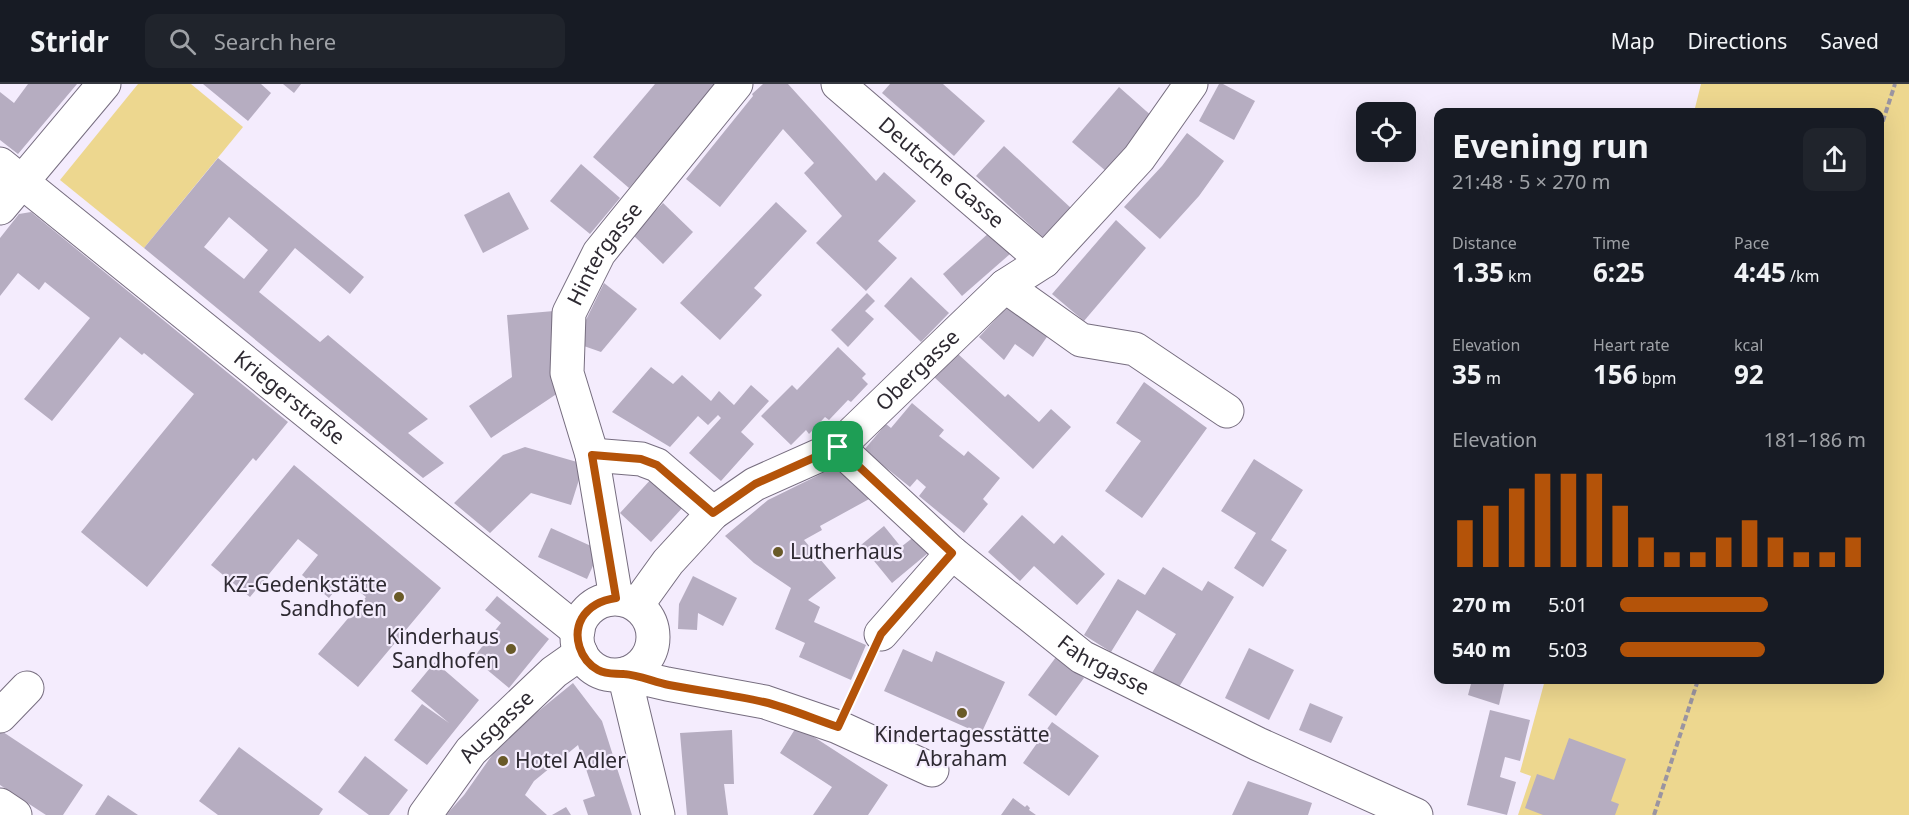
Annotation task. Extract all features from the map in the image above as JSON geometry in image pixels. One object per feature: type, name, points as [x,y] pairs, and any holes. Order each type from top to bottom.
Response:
[{"type":"street","points":[[0,208],[11,173],[104,84]]},
{"type":"street","name":"Hintergasse","points":[[627,602],[592,455],[567,373],[569,313],[599,253],[736,84]]},
{"type":"street","name":"Deutsche Gasse","points":[[838,84],[1044,261]]},
{"type":"street","name":"Obergasse","points":[[627,602],[713,513],[755,484],[838,447],[1005,286],[1044,261],[1139,158],[1191,84]]},
{"type":"street","name":"Kriegerstraße","points":[[11,173],[580,642]]},
{"type":"street","points":[[1005,286],[1081,340],[1135,349],[1227,411]]},
{"type":"street","name":"Fahrgasse","points":[[838,447],[952,553],[1082,657],[1258,744],[1416,815]]},
{"type":"street","points":[[592,455],[641,459],[657,465],[713,513]]},
{"type":"street","points":[[881,634],[952,553]]},
{"type":"street","points":[[624,674],[643,663],[649,654],[653,633],[651,622],[627,602],[596,604],[581,620],[580,642],[589,664],[599,671],[765,702],[838,727],[932,770]]},
{"type":"street","name":"Ausgasse","points":[[425,815],[471,751],[554,672],[580,642]]},
{"type":"street","points":[[624,674],[658,815]]},
{"type":"street","points":[[0,716],[27,687]]},
{"type":"street","points":[[0,805],[15,815]]},
{"type":"path","points":[[1884,118],[1895,84]]},
{"type":"path","points":[[838,727],[881,634]]},
{"type":"path","points":[[1654,815],[1697,684]]},
{"type":"shaded area","points":[[138,84],[191,84],[243,127],[144,248],[60,180]]},
{"type":"shaded area","points":[[1701,84],[1909,84],[1909,815],[1518,815],[1531,776],[1520,772],[1544,684],[1884,684],[1884,108],[1695,108]]},
{"type":"building","points":[[28,84],[77,84],[18,154],[0,140],[0,92],[14,103]]},
{"type":"building","points":[[203,84],[261,84],[271,93],[248,121]]},
{"type":"building","points":[[283,84],[301,84],[294,93]]},
{"type":"building","points":[[655,84],[718,84],[629,188],[593,157]]},
{"type":"building","points":[[763,84],[788,84],[876,181],[884,172],[916,201],[878,241],[897,258],[866,291],[816,243],[842,216],[804,173],[814,163],[783,129],[720,207],[686,179],[753,96],[752,94]]},
{"type":"building","points":[[890,84],[943,84],[985,121],[954,156],[882,93]]},
{"type":"building","points":[[1219,84],[1255,101],[1234,140],[1199,121]]},
{"type":"building","points":[[1119,87],[1154,118],[1107,172],[1072,142]]},
{"type":"building","points":[[1187,133],[1224,161],[1199,196],[1160,239],[1124,207],[1162,166]]},
{"type":"building","points":[[1004,146],[1072,209],[1045,239],[976,176]]},
{"type":"building","points":[[218,158],[364,277],[350,294],[295,248],[259,292],[320,342],[328,335],[428,419],[408,433],[444,463],[423,478],[144,248]],"holes":[[[229,217],[268,250],[244,279],[204,247]]]},
{"type":"building","points":[[581,164],[620,198],[590,234],[550,201]]},
{"type":"building","points":[[509,192],[529,229],[483,253],[464,215]]},
{"type":"building","points":[[776,202],[807,231],[754,288],[762,295],[720,340],[680,303]]},
{"type":"building","points":[[663,203],[693,232],[663,264],[633,235]]},
{"type":"building","points":[[31,212],[288,422],[256,461],[253,458],[147,587],[81,532],[194,394],[144,353],[142,355],[120,337],[52,421],[24,399],[90,318],[45,282],[39,290],[18,273],[0,296],[0,238],[19,214]]},
{"type":"building","points":[[1116,220],[1146,248],[1084,321],[1052,294]]},
{"type":"building","points":[[990,232],[1010,254],[962,296],[943,274]]},
{"type":"building","points":[[911,277],[949,313],[921,342],[884,306]]},
{"type":"building","points":[[604,283],[637,309],[601,352],[581,345],[584,324]]},
{"type":"building","points":[[867,293],[875,301],[865,311],[874,319],[848,347],[831,330]]},
{"type":"building","points":[[1008,306],[1049,334],[1033,357],[1015,344],[1004,360],[979,337]]},
{"type":"building","points":[[554,311],[561,391],[491,438],[469,406],[512,377],[507,315]]},
{"type":"building","points":[[838,347],[866,374],[862,378],[868,384],[851,402],[848,400],[829,420],[825,417],[809,434],[806,430],[791,445],[761,416],[792,385],[797,390]]},
{"type":"building","points":[[958,354],[1005,397],[1008,394],[1039,422],[1051,409],[1071,427],[1033,469],[934,377]]},
{"type":"building","points":[[651,367],[673,384],[682,375],[711,401],[719,391],[734,405],[751,385],[769,401],[741,432],[754,444],[721,481],[689,453],[721,418],[718,415],[708,425],[698,416],[670,447],[612,412]]},
{"type":"building","points":[[1144,382],[1207,428],[1142,518],[1105,491],[1141,441],[1116,423]]},
{"type":"building","points":[[912,403],[944,430],[939,436],[964,456],[968,451],[1000,478],[983,499],[988,504],[964,533],[919,496],[926,487],[917,479],[910,487],[864,450],[886,424],[891,428]]},
{"type":"building","points":[[525,447],[584,464],[571,505],[531,493],[490,533],[454,503],[503,455]]},
{"type":"building","points":[[1254,459],[1303,490],[1271,540],[1287,550],[1263,587],[1234,568],[1256,533],[1221,511]]},
{"type":"building","points":[[294,465],[441,588],[358,687],[318,654],[366,597],[344,579],[329,598],[302,575],[318,555],[298,539],[250,597],[211,565]]},
{"type":"building","points":[[831,469],[844,471],[871,498],[820,526],[822,530],[804,540],[836,578],[808,600],[820,607],[814,622],[866,645],[851,680],[799,657],[805,643],[775,629],[791,588],[754,563],[725,536],[768,500]]},
{"type":"building","points":[[653,477],[684,506],[651,542],[620,513]]},
{"type":"building","points":[[1022,515],[1054,544],[1062,535],[1105,574],[1077,605],[1034,566],[1020,581],[988,552]]},
{"type":"building","points":[[884,526],[901,547],[915,536],[928,553],[892,583],[861,545]]},
{"type":"building","points":[[551,528],[600,550],[587,579],[538,557]]},
{"type":"building","points":[[1163,567],[1202,591],[1208,581],[1234,597],[1176,692],[1150,676],[1176,634],[1137,610],[1111,652],[1084,635],[1118,579],[1145,595]]},
{"type":"building","points":[[693,576],[737,598],[723,626],[698,613],[697,630],[678,629],[679,604]]},
{"type":"building","name":"Kinderhaus Sandhofen","points":[[497,596],[549,639],[509,688],[473,658],[501,623],[485,610]]},
{"type":"building","points":[[1249,648],[1294,670],[1269,720],[1225,698]]},
{"type":"building","name":"Kindertagesstätte Abraham","points":[[903,649],[932,662],[936,651],[1005,682],[981,734],[884,691]]},
{"type":"building","points":[[1056,657],[1084,678],[1056,716],[1028,695]]},
{"type":"building","points":[[435,662],[479,700],[427,765],[394,740],[422,704],[449,723],[411,691]]},
{"type":"building","points":[[573,683],[602,721],[632,815],[588,815],[583,800],[595,796],[578,745],[534,781],[525,795],[547,815],[446,815],[464,795],[502,741]]},
{"type":"building","points":[[1471,684],[1504,684],[1499,705],[1468,695]]},
{"type":"building","points":[[1310,703],[1343,717],[1331,743],[1299,730]]},
{"type":"building","points":[[1490,710],[1530,720],[1520,761],[1505,757],[1500,777],[1516,782],[1507,815],[1467,805]]},
{"type":"building","points":[[1052,722],[1099,756],[1069,796],[1023,763]]},
{"type":"building","points":[[797,726],[888,785],[868,815],[813,815],[832,787],[780,753]]},
{"type":"building","points":[[0,730],[83,785],[63,815],[46,815],[0,785]]},
{"type":"building","points":[[732,730],[734,784],[724,784],[728,815],[687,815],[680,733]]},
{"type":"building","points":[[1569,738],[1626,759],[1611,801],[1619,804],[1615,815],[1543,815],[1525,808],[1537,774],[1554,780]]},
{"type":"building","points":[[239,747],[323,809],[319,815],[218,815],[199,801]]},
{"type":"building","points":[[365,756],[408,790],[389,815],[369,815],[338,792]]},
{"type":"building","points":[[1248,781],[1312,803],[1308,815],[1232,815]]},
{"type":"building","points":[[108,795],[138,815],[95,815]]},
{"type":"building","points":[[1013,798],[1025,807],[1027,805],[1029,810],[1036,815],[1001,815]]},
{"type":"building","points":[[566,807],[571,815],[552,815]]},
{"type":"place","name":"Lutherhaus","points":[[778,552]]},
{"type":"place","name":"KZ-Gedenkstätte Sandhofen","points":[[399,597]]},
{"type":"place","name":"Kinderhaus Sandhofen","points":[[511,649]]},
{"type":"place","name":"Kindertagesstätte Abraham","points":[[962,713]]},
{"type":"place","name":"Hotel Adler","points":[[503,761]]},
{"type":"route","points":[[838,447],[952,553],[881,634],[838,727],[765,702],[624,674],[611,675],[589,664],[581,653],[578,642],[581,620],[596,604],[616,598],[592,455],[641,459],[657,465],[713,513],[755,484],[838,447]]}]
